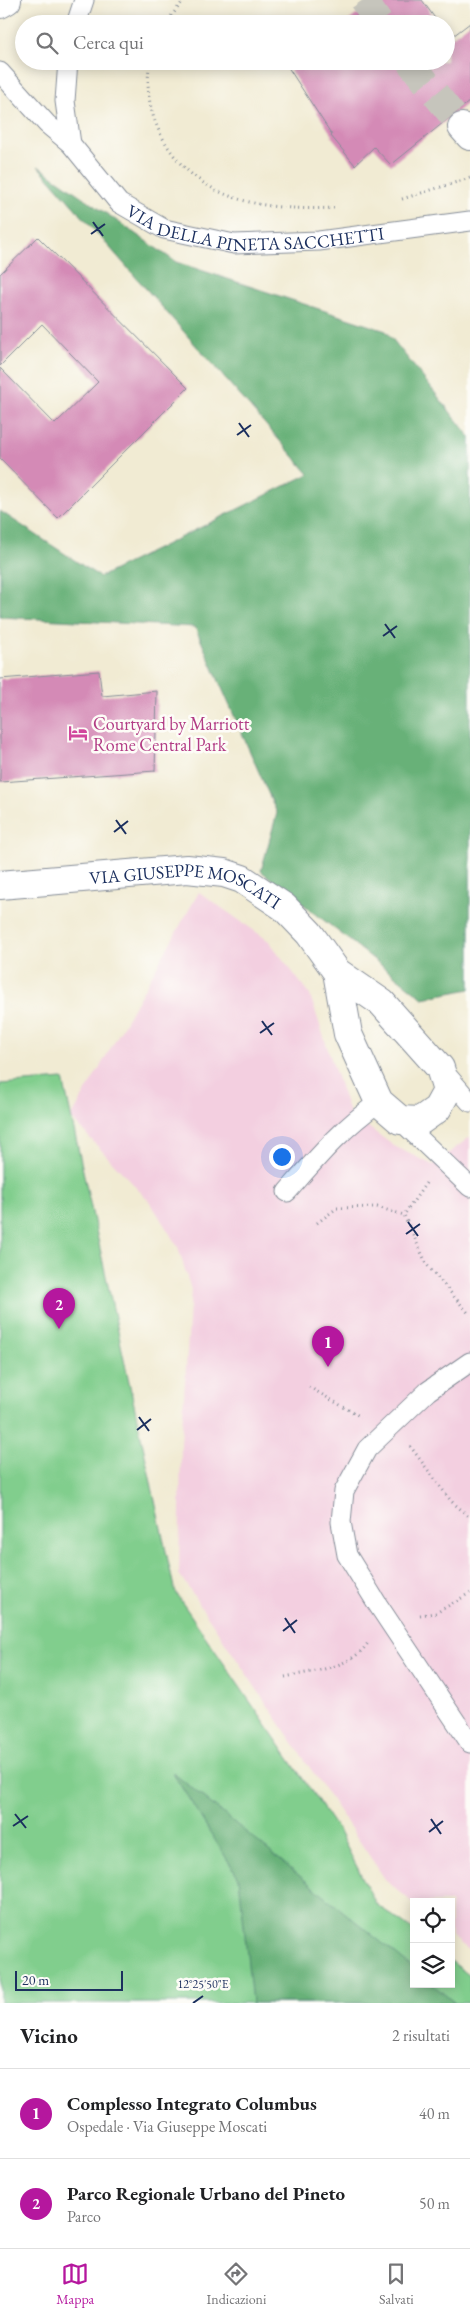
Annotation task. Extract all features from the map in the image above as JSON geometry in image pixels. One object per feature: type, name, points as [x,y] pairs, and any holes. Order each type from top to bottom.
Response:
[{"type":"street","points":[[0,4],[7,0]]},
{"type":"street","name":"VIA GIUSEPPE MOSCATI","points":[[0,885],[187,869],[224,872],[242,878],[284,907],[309,933],[337,972],[382,1003],[440,1068],[446,1091],[437,1109],[420,1121],[400,1120],[379,1102],[348,1034],[337,972]]},
{"type":"lane","points":[[79,15],[84,0]]},
{"type":"lane","points":[[67,70],[65,101],[71,144]]},
{"type":"lane","name":"VIA DELLA PINETA SACCHETTI","points":[[0,72],[47,124],[71,144],[110,194],[128,209],[164,229],[234,244],[318,242],[470,220]]},
{"type":"lane","points":[[440,1068],[470,1102]]},
{"type":"lane","points":[[287,1192],[330,1142],[356,1118],[379,1102]]},
{"type":"lane","points":[[400,1120],[470,1187]]},
{"type":"lane","points":[[470,1362],[428,1391],[367,1449],[344,1491],[341,1522],[347,1555],[470,1743]]},
{"type":"path","points":[[172,15],[184,0]]},
{"type":"path","points":[[150,70],[148,99],[159,133],[171,153],[196,179],[229,196],[272,208],[293,210],[340,208]]},
{"type":"path","points":[[396,200],[430,192],[470,178]]},
{"type":"path","points":[[404,1215],[419,1190],[446,1163]]},
{"type":"path","points":[[317,1223],[337,1208],[377,1207],[404,1215],[427,1265],[470,1315]]},
{"type":"path","points":[[413,1441],[409,1445],[435,1482],[451,1501],[470,1517]]},
{"type":"shaded area","points":[[199,892],[269,941],[310,995],[349,1113],[394,1146],[433,1165],[470,1137],[470,1951],[455,1939],[455,1898],[410,1898],[410,1901],[385,1879],[179,1574],[181,1444],[191,1290],[178,1247],[150,1202],[71,1118]]},
{"type":"green space","points":[[38,166],[176,262],[386,331],[470,437],[470,989],[423,998],[261,871],[277,813],[195,627],[0,617],[0,511],[100,577],[309,474]]},
{"type":"green space","points":[[63,1079],[174,1588],[179,1598],[338,1830],[376,1904],[410,1928],[410,1988],[455,1988],[455,1964],[470,1976],[470,2003],[0,2003],[0,1084]]},
{"type":"green space","points":[[172,1772],[410,1966],[410,1988],[437,1988],[455,2003],[252,2003],[239,1878]]},
{"type":"building","points":[[377,0],[422,0],[433,15],[356,15]]},
{"type":"building","points":[[470,23],[470,101],[391,165],[374,147],[355,165],[331,136],[290,70],[455,70],[455,34]]},
{"type":"building","points":[[38,237],[188,388],[58,518],[0,459],[0,368],[55,424],[98,382],[42,324],[0,366],[0,274]]},
{"type":"building","name":"Courtyard by Marriott Rome Central Park","points":[[99,671],[102,696],[157,691],[155,771],[0,782],[0,679]]},
{"type":"tunnel","points":[[363,0],[374,15]]},
{"type":"tunnel","points":[[416,70],[462,127]]},
{"type":"place","name":"Courtyard by Marriott Rome Central Park","points":[[78,733]]},
{"type":"place","name":"Parco Regionale Urbano del Pineto","points":[[59,1329]]},
{"type":"place","name":"Complesso Integrato Columbus","points":[[328,1367]]}]
